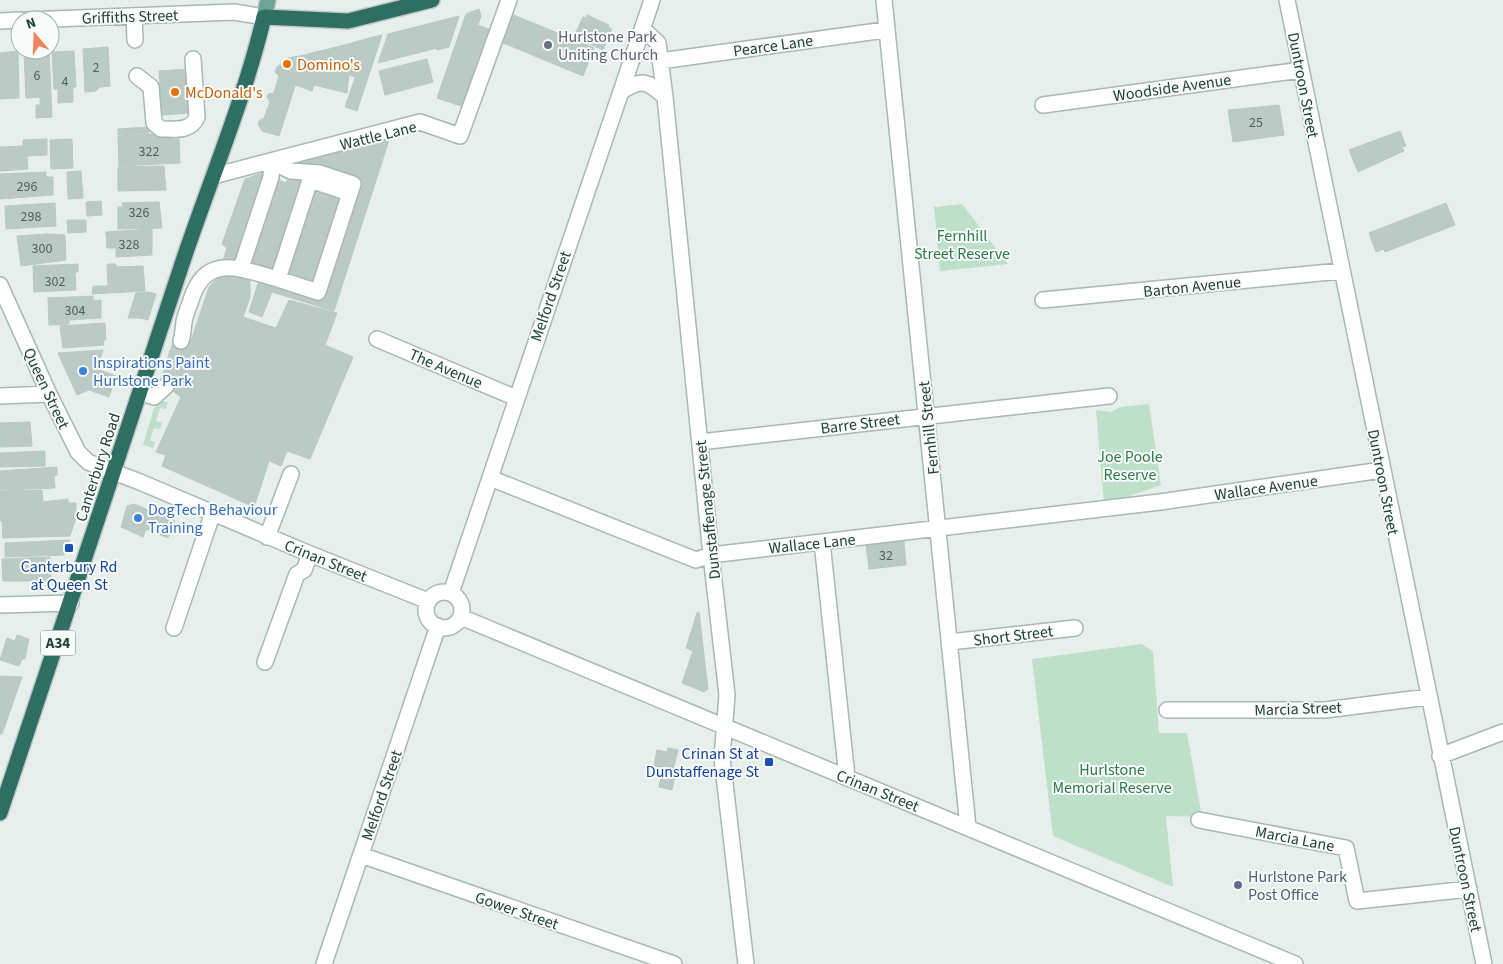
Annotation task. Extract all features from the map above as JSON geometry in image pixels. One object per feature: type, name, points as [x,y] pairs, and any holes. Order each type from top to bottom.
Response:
[{"type":"highway","points":[[264,17],[348,21],[432,0]]},
{"type":"highway","name":"Canterbury Road","points":[[0,813],[213,176],[237,115],[264,17]]},
{"type":"main road","points":[[264,17],[268,0]]},
{"type":"street","name":"Wattle Lane","points":[[213,176],[420,122],[460,136],[509,0]]},
{"type":"street","name":"Melford Street","points":[[451,593],[652,0]]},
{"type":"street","name":"Fernhill Street","points":[[884,0],[885,30],[927,415],[968,827]]},
{"type":"street","name":"Duntroon Street","points":[[1287,0],[1484,964]]},
{"type":"street","name":"Griffiths Street","points":[[60,19],[234,12],[264,17]]},
{"type":"street","points":[[134,16],[135,40]]},
{"type":"street","name":"Dunstaffenage Street","points":[[643,29],[658,43],[665,97],[727,695],[722,758],[746,964]]},
{"type":"street","name":"Pearce Lane","points":[[659,58],[885,30]]},
{"type":"street","points":[[638,44],[659,58]]},
{"type":"street","points":[[137,76],[150,87],[154,123],[161,130],[186,128],[193,124],[197,117],[193,59]]},
{"type":"street","name":"Woodside Avenue","points":[[1043,105],[1301,70]]},
{"type":"street","points":[[620,92],[632,84],[644,83],[652,85],[665,97]]},
{"type":"street","points":[[241,268],[271,177],[272,162],[310,180],[350,193]]},
{"type":"street","points":[[181,341],[193,292],[200,280],[216,268],[224,266],[241,268],[315,302],[353,184],[320,173],[291,171]]},
{"type":"street","points":[[280,285],[310,180]]},
{"type":"street","name":"Barton Avenue","points":[[1043,300],[1341,271]]},
{"type":"street","name":"Queen Street","points":[[0,285],[49,394],[83,458],[91,465],[114,472]]},
{"type":"street","name":"The Avenue","points":[[377,339],[516,398]]},
{"type":"street","points":[[140,392],[154,397],[166,386]]},
{"type":"street","points":[[0,396],[49,394]]},
{"type":"street","name":"Barre Street","points":[[700,442],[927,415],[1110,396]]},
{"type":"street","name":"Wallace Avenue","points":[[1149,504],[1382,470]]},
{"type":"street","name":"Crinan Street","points":[[114,472],[428,601]]},
{"type":"street","points":[[267,536],[291,474]]},
{"type":"street","name":"Wallace Lane","points":[[490,478],[696,560],[711,555],[1149,504]]},
{"type":"street","points":[[174,628],[213,512]]},
{"type":"street","points":[[822,542],[847,777]]},
{"type":"street","points":[[265,662],[297,574],[304,570],[310,554]]},
{"type":"street","points":[[440,592],[451,593],[462,606],[461,616],[454,625],[448,627],[438,626],[432,622],[426,612],[428,601],[440,592]]},
{"type":"street","points":[[0,606],[71,603]]},
{"type":"street","name":"Crinan Street","points":[[461,616],[1295,964]]},
{"type":"street","name":"Melford Street","points":[[324,964],[438,626]]},
{"type":"street","name":"Short Street","points":[[950,642],[1075,628]]},
{"type":"street","name":"Marcia Street","points":[[1167,710],[1325,710],[1428,697]]},
{"type":"street","points":[[1440,756],[1503,732]]},
{"type":"street","name":"Marcia Lane","points":[[1199,820],[1346,848],[1357,901],[1469,889]]},
{"type":"street","name":"Gower Street","points":[[360,855],[674,964]]},
{"type":"green space","name":"Fernhill Street Reserve","points":[[962,204],[1008,264],[940,271],[934,207]]},
{"type":"green space","points":[[163,401],[168,402],[166,409],[160,408],[156,421],[162,423],[160,429],[154,428],[150,440],[155,442],[153,448],[143,445],[154,408]]},
{"type":"green space","name":"Joe Poole Reserve","points":[[1149,404],[1161,485],[1104,505],[1096,410],[1111,412],[1120,407]]},
{"type":"green space","name":"Hurlstone Memorial Reserve","points":[[1141,644],[1153,651],[1159,733],[1187,733],[1202,817],[1166,816],[1173,887],[1053,836],[1032,659]]},
{"type":"building","points":[[479,9],[481,16],[478,25],[491,30],[464,107],[437,98],[466,14]]},
{"type":"building","name":"Hurlstone Park Uniting Church","points":[[511,14],[594,48],[583,76],[501,42]]},
{"type":"building","points":[[587,15],[609,25],[608,27],[612,29],[603,50],[574,37],[583,17],[586,18]]},
{"type":"building","points":[[459,16],[449,47],[437,50],[437,48],[378,63],[388,34]]},
{"type":"building","points":[[382,35],[357,111],[345,107],[369,38]]},
{"type":"building","points":[[369,38],[355,77],[349,75],[352,43]]},
{"type":"building","points":[[352,43],[347,93],[314,85],[325,50]]},
{"type":"building","points":[[108,47],[110,86],[100,87],[96,91],[85,92],[83,49]]},
{"type":"building","points":[[325,50],[312,91],[304,88],[315,52]]},
{"type":"building","points":[[74,51],[76,87],[73,87],[73,102],[58,103],[58,89],[54,89],[52,60],[60,60],[60,52]]},
{"type":"building","points":[[10,52],[10,60],[18,60],[19,98],[0,99],[0,53]]},
{"type":"building","points":[[315,52],[304,88],[295,85],[305,55]]},
{"type":"building","points":[[305,55],[279,136],[262,131],[258,124],[264,118],[270,102],[267,97],[268,94],[274,93],[279,76],[275,72],[277,67],[288,58]]},
{"type":"building","points":[[427,59],[433,82],[385,95],[379,71]]},
{"type":"building","points":[[24,60],[49,60],[52,117],[36,118],[36,105],[40,105],[40,97],[26,98]]},
{"type":"building","name":"McDonald's","points":[[188,69],[191,113],[162,115],[159,71]]},
{"type":"building","points":[[1279,105],[1284,135],[1233,142],[1228,110]]},
{"type":"building","points":[[149,127],[149,133],[118,135],[118,129]]},
{"type":"building","points":[[1400,131],[1406,146],[1402,147],[1404,151],[1358,172],[1349,150]]},
{"type":"building","points":[[174,133],[174,139],[179,139],[180,163],[119,166],[118,136]]},
{"type":"building","points":[[390,137],[334,311],[272,292],[262,317],[249,312],[262,271],[223,261],[227,248],[222,244],[245,179],[263,173],[286,183],[294,163]]},
{"type":"building","points":[[47,139],[47,155],[27,156],[28,169],[0,171],[0,147],[23,146],[23,140]]},
{"type":"building","points":[[72,139],[73,168],[51,169],[50,140]]},
{"type":"building","points":[[164,166],[166,190],[118,191],[118,167]]},
{"type":"building","points":[[81,171],[83,198],[68,199],[67,172]]},
{"type":"building","points":[[46,172],[46,177],[53,177],[53,195],[0,199],[0,174]]},
{"type":"building","points":[[101,201],[102,215],[87,216],[86,202]]},
{"type":"building","points":[[159,202],[162,228],[118,229],[118,207],[123,207],[122,203]]},
{"type":"building","points":[[55,203],[56,226],[6,229],[5,206]]},
{"type":"building","points":[[1446,203],[1455,225],[1385,252],[1384,249],[1376,252],[1369,233]]},
{"type":"building","points":[[67,220],[86,220],[86,232],[68,233]]},
{"type":"building","points":[[152,229],[152,255],[116,257],[116,248],[107,248],[106,232]]},
{"type":"building","points":[[65,235],[66,260],[21,266],[17,236]]},
{"type":"building","points":[[78,264],[78,272],[75,272],[76,290],[34,292],[33,266]]},
{"type":"building","points":[[107,264],[116,264],[116,267],[143,266],[145,291],[92,294],[93,286],[108,286]]},
{"type":"building","points":[[220,275],[234,275],[250,279],[250,297],[243,317],[276,328],[289,300],[337,313],[325,345],[353,357],[310,459],[287,451],[281,466],[269,461],[254,507],[162,466],[166,455],[156,452],[181,397],[160,382],[173,342],[191,341],[209,287]]},
{"type":"building","points":[[149,292],[141,318],[128,318],[136,293]]},
{"type":"building","points":[[149,292],[156,294],[148,320],[141,318]]},
{"type":"building","points":[[93,296],[93,301],[101,300],[101,318],[69,320],[69,324],[49,325],[48,298]]},
{"type":"building","points":[[105,323],[106,340],[103,340],[104,345],[63,348],[60,326]]},
{"type":"building","points":[[103,350],[97,369],[116,376],[109,397],[89,390],[77,395],[58,353]]},
{"type":"building","points":[[30,422],[32,446],[0,447],[0,423]]},
{"type":"building","points":[[45,451],[45,466],[0,467],[0,453]]},
{"type":"building","points":[[57,467],[57,475],[54,476],[55,488],[0,490],[0,471]]},
{"type":"building","points":[[42,490],[43,502],[68,499],[68,503],[76,503],[76,518],[0,521],[0,491]]},
{"type":"building","points":[[134,504],[175,521],[168,538],[146,529],[143,537],[121,527],[127,506]]},
{"type":"building","points":[[76,518],[70,536],[3,538],[2,520]]},
{"type":"building","points":[[70,540],[64,555],[5,557],[5,543]]},
{"type":"building","points":[[904,541],[906,565],[869,569],[866,545]]},
{"type":"building","points":[[50,557],[51,581],[3,581],[2,559]]},
{"type":"building","points":[[699,612],[708,689],[704,692],[682,683],[693,651],[686,648],[697,613]]},
{"type":"building","points":[[17,635],[29,639],[25,659],[22,659],[19,666],[0,660],[7,638],[15,641]]},
{"type":"building","points":[[0,676],[22,677],[2,734],[0,734]]},
{"type":"building","points":[[668,748],[678,750],[672,774],[675,775],[672,790],[659,787],[661,777],[652,775],[657,750],[667,752]]},
{"type":"tunnel","points":[[166,386],[181,341]]},
{"type":"place","name":"Hurlstone Park Uniting Church","points":[[548,45]]},
{"type":"place","name":"Domino's","points":[[287,64]]},
{"type":"place","name":"McDonald's","points":[[175,92]]},
{"type":"place","name":"Inspirations Paint Hurlstone Park","points":[[83,371]]},
{"type":"place","name":"DogTech Behaviour Training","points":[[138,518]]},
{"type":"place","name":"Canterbury Rd at Queen St","points":[[69,548]]},
{"type":"place","name":"Crinan St at Dunstaffenage St","points":[[769,762]]},
{"type":"place","name":"Hurlstone Park Post Office","points":[[1238,885]]}]
